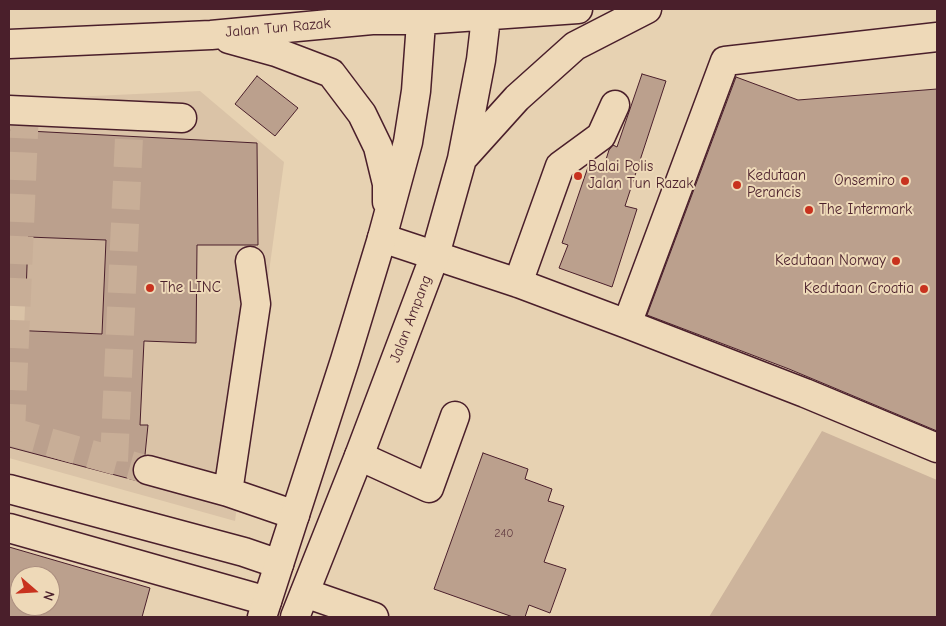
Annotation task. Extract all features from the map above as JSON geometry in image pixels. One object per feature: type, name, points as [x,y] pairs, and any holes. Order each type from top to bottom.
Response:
[{"type":"main road","name":"Jalan Tun Razak","points":[[9,44],[211,34],[422,14],[578,9]]},
{"type":"main road","points":[[462,159],[517,98],[575,46],[647,9]]},
{"type":"main road","name":"Jalan Ampang","points":[[300,605],[435,255],[462,159],[481,60],[486,13]]},
{"type":"main road","points":[[9,528],[265,609],[384,229],[408,142],[416,91],[422,14]]},
{"type":"main road","points":[[211,34],[276,52],[331,73],[362,114],[378,147],[387,184],[384,229]]},
{"type":"main road","points":[[627,324],[725,61],[937,36]]},
{"type":"main road","points":[[518,283],[560,166],[601,136],[615,105]]},
{"type":"main road","points":[[9,110],[182,118]]},
{"type":"main road","points":[[384,229],[435,255],[518,283],[627,324],[805,393],[937,448]]},
{"type":"main road","points":[[228,492],[256,304],[250,261]]},
{"type":"main road","points":[[359,456],[429,488],[455,416]]},
{"type":"main road","points":[[148,470],[228,492],[295,515]]},
{"type":"main road","points":[[9,489],[244,552],[279,564]]},
{"type":"main road","points":[[300,605],[374,617]]},
{"type":"shaded area","points":[[200,91],[284,162],[235,521],[9,458],[9,100]]},
{"type":"shaded area","points":[[28,237],[106,240],[102,334],[24,330]]},
{"type":"shaded area","points":[[822,431],[937,480],[937,617],[709,617]]},
{"type":"building","points":[[642,74],[666,81],[625,206],[637,209],[612,287],[559,268],[568,245],[562,243],[588,167],[602,172],[609,150],[613,145],[617,147]]},
{"type":"building","points":[[257,76],[298,108],[275,136],[235,104]]},
{"type":"building","name":"The Intermark","points":[[736,77],[798,100],[937,89],[937,431],[789,369],[647,315]]},
{"type":"building","name":"The LINC","points":[[9,130],[257,143],[258,245],[197,245],[196,343],[144,341],[140,425],[148,425],[145,455],[137,459],[133,466],[133,474],[138,481],[9,447],[9,330],[102,334],[106,240],[28,237],[26,294],[9,293]]},
{"type":"building","points":[[483,453],[528,469],[525,479],[552,489],[548,501],[564,506],[544,562],[566,569],[550,613],[529,605],[525,617],[513,617],[434,589]]},
{"type":"building","points":[[9,547],[150,588],[142,617],[9,617]]},
{"type":"tunnel","points":[[11,432],[25,111]]},
{"type":"tunnel","points":[[114,461],[130,116]]},
{"type":"tunnel","points":[[9,431],[148,470]]},
{"type":"place","name":"Balai Polis Jalan Tun Razak","points":[[578,176]]},
{"type":"place","name":"Onsemiro","points":[[905,181]]},
{"type":"place","name":"Kedutaan Perancis","points":[[737,185]]},
{"type":"place","name":"The Intermark","points":[[809,210]]},
{"type":"place","name":"Kedutaan Norway","points":[[896,261]]},
{"type":"place","name":"The LINC","points":[[150,288]]},
{"type":"place","name":"Kedutaan Croatia","points":[[924,289]]}]
